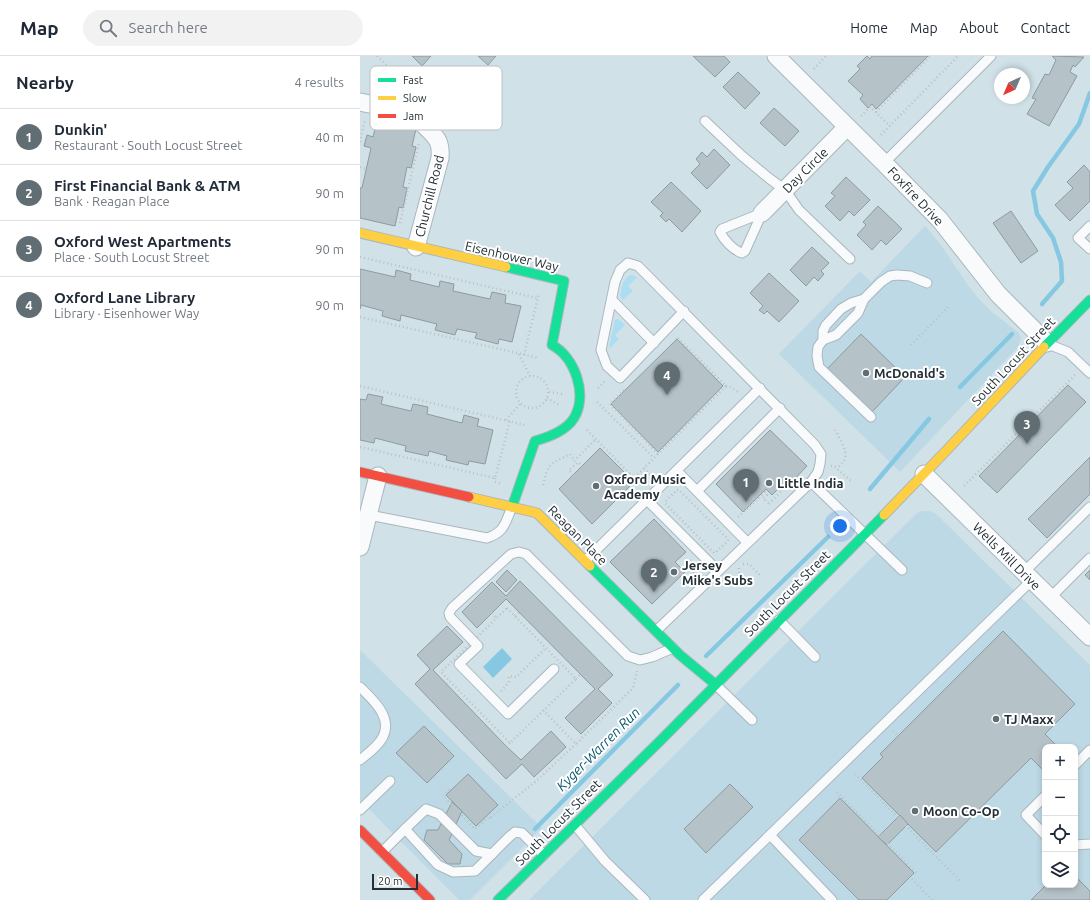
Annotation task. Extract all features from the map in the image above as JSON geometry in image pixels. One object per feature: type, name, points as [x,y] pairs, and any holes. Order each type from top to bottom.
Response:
[{"type":"street","name":"Foxfire Drive","points":[[776,56],[940,220],[998,294],[1047,343]]},
{"type":"street","name":"Day Circle","points":[[762,213],[847,127]]},
{"type":"street","name":"Churchill Road","points":[[416,247],[440,158],[441,147],[436,137],[429,130]]},
{"type":"street","name":"Eisenhower Way","points":[[360,233],[564,281],[552,345],[562,352],[572,366],[578,380],[580,394],[579,407],[574,418],[562,430],[551,437],[536,441],[512,507]]},
{"type":"street","name":"South Locust Street","points":[[498,900],[575,825],[924,474],[1047,343],[1090,300]]},
{"type":"street","name":"Reagan Place","points":[[360,472],[537,513],[673,648],[715,684]]},
{"type":"street","name":"Wells Mill Drive","points":[[924,474],[1090,637]]},
{"type":"street","points":[[360,547],[378,476]]},
{"type":"street","points":[[360,830],[430,900]]},
{"type":"lane","points":[[884,163],[991,56]]},
{"type":"lane","points":[[705,121],[741,155],[770,180],[785,190],[799,210],[850,259]]},
{"type":"lane","points":[[762,213],[745,251],[742,253],[737,252],[720,232],[722,229],[762,213]]},
{"type":"lane","points":[[1090,226],[1078,238],[1090,250]]},
{"type":"lane","points":[[656,631],[811,482],[818,472],[821,454],[815,445],[780,408],[684,312],[638,266],[628,263],[620,270],[615,282],[601,350],[607,366],[620,378],[684,312]]},
{"type":"lane","points":[[871,417],[820,367],[817,356],[818,347],[823,340],[836,335],[858,313],[864,299],[881,282],[890,276],[910,276],[927,283]]},
{"type":"lane","points":[[823,340],[823,331],[826,325],[842,309],[851,303],[864,299]]},
{"type":"lane","points":[[612,300],[654,343]]},
{"type":"lane","points":[[1047,343],[1068,352],[1087,370]]},
{"type":"lane","points":[[585,560],[760,388]]},
{"type":"lane","points":[[697,491],[780,408]]},
{"type":"lane","points":[[677,470],[747,542]]},
{"type":"lane","points":[[811,482],[902,570]]},
{"type":"lane","points":[[647,500],[718,571]]},
{"type":"lane","points":[[369,515],[487,538],[496,534],[503,528],[512,507]]},
{"type":"lane","points":[[703,900],[770,836],[1028,576],[1090,507]]},
{"type":"lane","points":[[554,669],[508,714],[460,664],[478,646],[450,617],[449,613],[452,608],[511,554],[519,552],[526,554],[628,656],[640,660],[652,657],[673,648]]},
{"type":"lane","points":[[1050,598],[1090,558]]},
{"type":"lane","points":[[779,620],[815,657]]},
{"type":"lane","points":[[715,684],[752,720]]},
{"type":"lane","points":[[360,687],[375,701],[383,713],[385,728],[380,742],[360,760]]},
{"type":"lane","points":[[1078,762],[1090,750]]},
{"type":"lane","points":[[360,810],[390,781]]},
{"type":"lane","points":[[1042,799],[1026,815],[1042,831]]},
{"type":"lane","points":[[382,852],[426,809],[439,814],[476,851],[492,854]]},
{"type":"lane","points":[[575,825],[605,861],[645,900]]},
{"type":"lane","points":[[405,829],[438,865],[453,872],[475,871],[515,832],[522,833],[544,855]]},
{"type":"lane","points":[[770,836],[832,900]]},
{"type":"lane","points":[[1078,845],[1090,844]]},
{"type":"path","points":[[377,56],[388,66]]},
{"type":"path","points":[[814,69],[826,56]]},
{"type":"path","points":[[876,112],[930,56]]},
{"type":"path","points":[[881,135],[958,56]]},
{"type":"path","points":[[360,142],[364,103]]},
{"type":"path","points":[[861,116],[870,107],[890,126]]},
{"type":"path","points":[[398,228],[401,222],[420,140]]},
{"type":"path","points":[[360,167],[366,168]]},
{"type":"path","points":[[360,257],[538,298]]},
{"type":"path","points":[[524,355],[543,276]]},
{"type":"path","points":[[911,345],[950,305]]},
{"type":"path","points":[[360,317],[543,359]]},
{"type":"path","points":[[672,343],[677,337],[726,386],[742,394]]},
{"type":"path","points":[[519,354],[530,376]]},
{"type":"path","points":[[964,486],[982,470],[1064,387],[1087,370]]},
{"type":"path","points":[[595,391],[613,372]]},
{"type":"path","points":[[530,376],[535,376],[545,381],[549,392],[544,403],[539,407],[526,407],[521,403],[516,393],[517,387],[524,378],[530,376]]},
{"type":"path","points":[[360,386],[528,426]]},
{"type":"path","points":[[583,426],[634,478],[726,386]]},
{"type":"path","points":[[627,388],[610,404],[658,454]]},
{"type":"path","points":[[597,401],[654,458]]},
{"type":"path","points":[[506,420],[521,403]]},
{"type":"path","points":[[360,446],[496,478],[510,421]]},
{"type":"path","points":[[835,430],[844,449],[845,458],[837,469]]},
{"type":"path","points":[[573,475],[569,470],[596,439]]},
{"type":"path","points":[[542,485],[547,470],[553,463],[570,454],[575,462],[578,462],[582,466]]},
{"type":"path","points":[[828,465],[834,466],[852,482]]},
{"type":"path","points":[[644,468],[655,479]]},
{"type":"path","points":[[677,490],[679,490],[728,539],[728,541],[714,553],[665,503],[677,490]]},
{"type":"path","points":[[733,512],[739,518],[765,492],[767,494],[763,498],[768,504]]},
{"type":"path","points":[[682,569],[693,558],[701,566],[694,573],[705,584]]},
{"type":"path","points":[[750,584],[739,574],[740,564],[749,564],[760,575]]},
{"type":"path","points":[[510,743],[441,672],[473,640],[507,608],[576,678]]},
{"type":"path","points":[[515,616],[520,612]]},
{"type":"path","points":[[492,613],[496,618]]},
{"type":"path","points":[[492,698],[509,682],[509,676],[516,677],[546,648]]},
{"type":"path","points":[[449,789],[443,796],[475,829],[535,782],[633,688],[640,660]]},
{"type":"path","points":[[506,746],[581,674]]},
{"type":"path","points":[[446,684],[450,680]]},
{"type":"path","points":[[543,710],[576,744]]},
{"type":"path","points":[[855,774],[960,881]]},
{"type":"path","points":[[837,792],[917,874]]},
{"type":"path","points":[[912,879],[932,900]]},
{"type":"shaded area","points":[[925,226],[941,245],[978,298],[992,312],[1019,333],[1021,338],[1017,348],[900,472],[779,354],[860,271],[871,282]]},
{"type":"shaded area","points":[[631,275],[637,277],[628,286],[633,291],[623,300],[620,296],[623,284]]},
{"type":"shaded area","points":[[617,319],[625,325],[615,335],[619,339],[610,348],[609,346],[615,320]]},
{"type":"shaded area","points":[[929,511],[936,514],[1090,665],[1090,900],[529,900],[918,512]]},
{"type":"shaded area","points":[[502,648],[512,659],[493,678],[483,667]]},
{"type":"shaded area","points":[[360,650],[542,828],[470,900],[459,900],[360,800]]},
{"type":"building","points":[[412,56],[431,56],[422,66]]},
{"type":"building","points":[[478,56],[496,56],[488,65]]},
{"type":"building","points":[[693,56],[724,56],[730,62],[715,77]]},
{"type":"building","points":[[867,56],[870,59],[872,56],[928,56],[876,109],[872,104],[868,108],[860,99],[863,95],[848,81],[860,69],[857,66]]},
{"type":"building","points":[[1052,56],[1084,57],[1075,67],[1073,65],[1070,72],[1077,76],[1049,126],[1027,114],[1036,99],[1032,98],[1045,74],[1049,75],[1056,60]]},
{"type":"building","points":[[738,72],[760,93],[745,109],[723,87]]},
{"type":"building","points":[[774,108],[799,131],[785,146],[760,123]]},
{"type":"building","points":[[375,130],[416,130],[412,146],[416,147],[411,168],[407,167],[403,187],[407,188],[403,208],[399,207],[395,226],[360,218],[360,188],[362,188],[371,148],[364,146],[367,135],[373,137]]},
{"type":"building","points":[[714,149],[730,165],[707,189],[691,173],[700,164],[696,159],[702,152],[707,157]]},
{"type":"building","points":[[1084,165],[1090,172],[1090,201],[1070,221],[1055,205],[1073,188],[1067,182]]},
{"type":"building","points":[[846,177],[870,200],[854,216],[849,211],[840,221],[825,206],[835,196],[831,193]]},
{"type":"building","points":[[671,182],[701,211],[682,232],[669,219],[666,222],[660,216],[663,213],[651,202]]},
{"type":"building","points":[[878,206],[902,229],[886,245],[881,240],[872,250],[857,235],[866,225],[863,222]]},
{"type":"building","points":[[1011,211],[1038,251],[1021,263],[993,223]]},
{"type":"building","points":[[812,247],[829,263],[821,271],[824,274],[818,281],[814,277],[806,286],[790,270]]},
{"type":"building","points":[[360,269],[395,277],[396,270],[411,274],[410,280],[439,287],[440,281],[454,284],[453,291],[490,299],[492,292],[506,295],[505,303],[521,306],[512,342],[499,339],[498,344],[475,338],[477,333],[457,329],[455,335],[435,330],[437,324],[401,315],[400,321],[382,316],[383,311],[361,305],[360,309]]},
{"type":"building","points":[[769,273],[799,301],[779,322],[767,311],[764,314],[759,310],[763,306],[750,293]]},
{"type":"building","name":"McDonald's","points":[[861,334],[905,377],[872,412],[827,369]]},
{"type":"building","points":[[677,339],[723,386],[658,452],[611,404]]},
{"type":"building","points":[[1068,385],[1086,402],[997,493],[979,476]]},
{"type":"building","points":[[368,394],[383,397],[381,404],[411,411],[413,404],[428,407],[427,414],[462,423],[464,415],[479,419],[477,426],[493,430],[485,464],[469,461],[468,465],[446,460],[447,456],[429,451],[428,456],[405,451],[406,446],[375,438],[374,443],[360,440],[360,399],[366,400]]},
{"type":"building","points":[[770,430],[807,466],[785,489],[781,486],[772,495],[766,489],[743,512],[716,484]]},
{"type":"building","name":"Oxford Music Academy","points":[[600,448],[634,482],[592,524],[559,489]]},
{"type":"building","points":[[1090,457],[1090,494],[1047,538],[1028,519]]},
{"type":"building","points":[[654,519],[686,552],[675,562],[685,572],[652,604],[610,562]]},
{"type":"building","points":[[507,570],[517,580],[506,592],[496,582]]},
{"type":"building","points":[[1090,570],[1090,580],[1085,575]]},
{"type":"building","points":[[520,581],[613,675],[598,689],[612,703],[581,734],[565,718],[595,689],[506,599],[477,628],[462,612],[492,582],[506,596]]},
{"type":"building","points":[[447,626],[463,642],[433,670],[506,746],[521,760],[551,731],[566,747],[534,777],[522,764],[506,779],[415,684],[430,669],[417,655]]},
{"type":"building","points":[[1003,631],[1075,704],[1045,734],[1055,744],[1042,744],[1042,769],[1031,758],[936,852],[862,778],[883,757],[880,754]]},
{"type":"building","points":[[424,726],[454,756],[427,783],[396,753]]},
{"type":"building","points":[[468,774],[498,805],[476,826],[446,795]]},
{"type":"building","points":[[730,784],[753,807],[706,853],[684,829]]},
{"type":"building","points":[[840,798],[914,873],[887,900],[859,900],[799,840]]},
{"type":"building","points":[[452,802],[462,811],[449,840],[462,854],[460,864],[448,864],[424,840],[427,830],[438,830]]},
{"type":"building","points":[[900,815],[908,824],[887,845],[878,837]]},
{"type":"building","points":[[1078,879],[1090,891],[1090,900],[1031,900],[1043,888],[1078,888]]},
{"type":"waterway","name":"Kyger-Warren Run","points":[[1042,304],[1062,281],[1061,262],[1053,238],[1037,214],[1033,191],[1048,167],[1079,124],[1090,93]]},
{"type":"waterway","name":"Kyger-Warren Run","points":[[960,387],[1012,334]]},
{"type":"waterway","name":"Kyger-Warren Run","points":[[870,489],[929,419]]},
{"type":"waterway","name":"Kyger-Warren Run","points":[[706,656],[828,537]]},
{"type":"waterway","name":"Kyger-Warren Run","points":[[535,829],[678,685]]},
{"type":"traffic: fast","points":[[506,267],[564,281],[552,345],[567,358],[573,367],[577,377],[580,399],[578,409],[571,423],[562,430],[535,441],[512,507]]},
{"type":"traffic: fast","points":[[1044,347],[1090,300]]},
{"type":"traffic: fast","points":[[498,900],[659,742],[884,515]]},
{"type":"traffic: fast","points":[[590,566],[680,655],[715,684]]},
{"type":"traffic: slow","points":[[360,233],[506,267]]},
{"type":"traffic: slow","points":[[884,515],[1044,347]]},
{"type":"traffic: slow","points":[[469,497],[537,513],[590,566]]},
{"type":"traffic: jam","points":[[360,472],[469,497]]},
{"type":"traffic: jam","points":[[360,830],[430,900]]},
{"type":"place","name":"McDonald's","points":[[866,373]]},
{"type":"place","name":"Oxford Lane Library","points":[[667,395]]},
{"type":"place","name":"Oxford West Apartments","points":[[1027,444]]},
{"type":"place","name":"Little India","points":[[769,483]]},
{"type":"place","name":"Oxford Music Academy","points":[[596,486]]},
{"type":"place","name":"Dunkin'","points":[[746,502]]},
{"type":"place","name":"Jersey Mike's Subs","points":[[674,572]]},
{"type":"place","name":"First Financial Bank & ATM","points":[[654,592]]},
{"type":"place","name":"TJ Maxx","points":[[996,719]]},
{"type":"place","name":"Moon Co-Op","points":[[915,811]]}]
